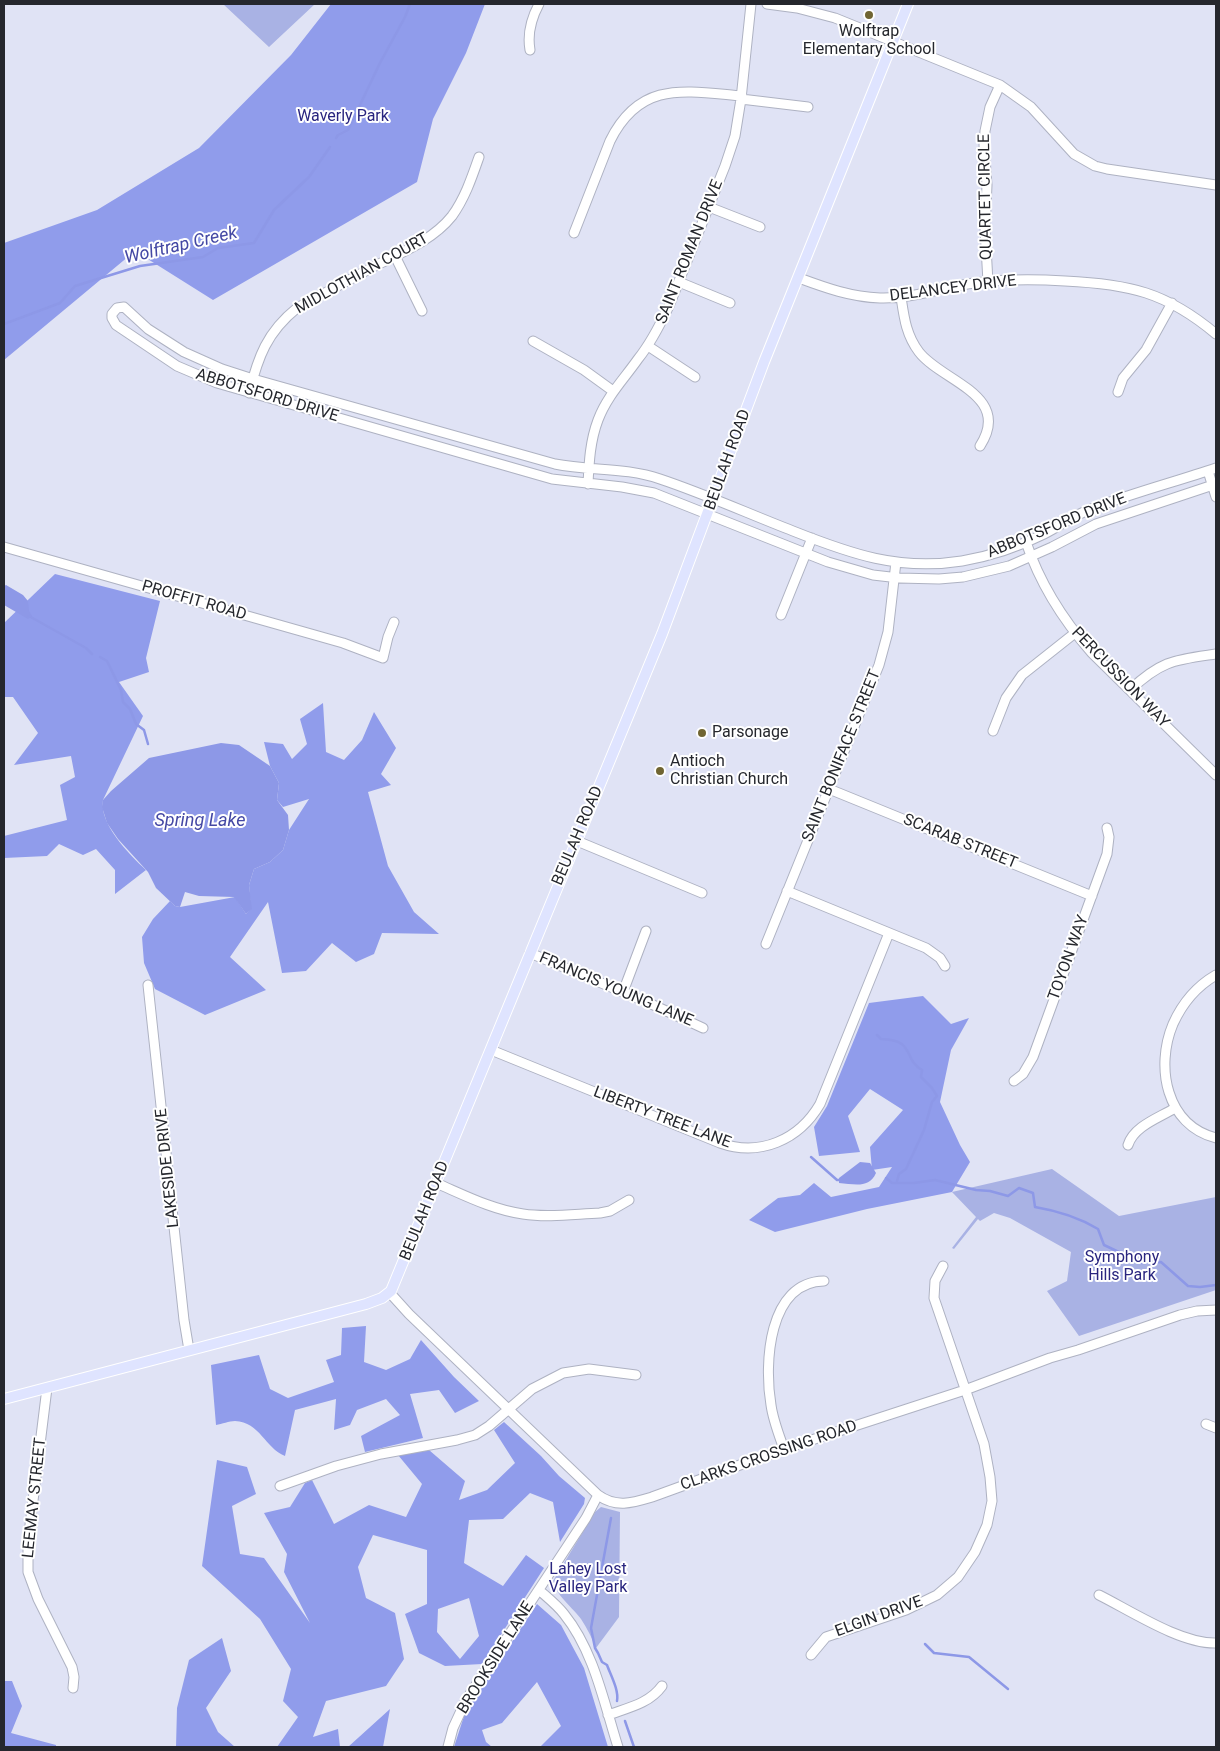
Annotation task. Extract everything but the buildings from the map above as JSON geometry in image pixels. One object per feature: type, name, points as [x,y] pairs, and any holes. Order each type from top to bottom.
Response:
[{"type":"main road","name":"BEULAH ROAD","points":[[390,1293],[662,634],[764,362],[908,4]]},
{"type":"main road","points":[[4,1399],[366,1304],[390,1293]]},
{"type":"street","points":[[530,50],[528,36],[539,4]]},
{"type":"street","name":"SAINT ROMAN DRIVE","points":[[588,484],[593,436],[598,420],[613,391],[648,346],[666,314],[735,136],[751,4]]},
{"type":"street","points":[[767,4],[797,8],[826,16],[1000,86],[1031,106],[1074,154],[1095,166],[1216,185]]},
{"type":"street","name":"QUARTET CIRCLE","points":[[988,282],[985,229],[987,185],[984,145],[990,106],[1000,86]]},
{"type":"street","points":[[574,232],[616,129],[632,110],[654,96],[679,91],[808,107]]},
{"type":"street","name":"MIDLOTHIAN COURT","points":[[249,393],[262,351],[268,339],[286,317],[297,308],[430,237],[450,218],[466,192],[480,157]]},
{"type":"street","points":[[709,207],[760,227]]},
{"type":"street","points":[[394,256],[422,311]]},
{"type":"street","name":"DELANCEY DRIVE","points":[[799,278],[854,295],[881,298],[901,297],[938,289],[988,282],[1051,280],[1104,283],[1140,291],[1172,303],[1203,323],[1216,334]]},
{"type":"street","points":[[679,282],[730,303]]},
{"type":"street","points":[[901,297],[907,332],[920,353],[939,370],[969,389],[984,406],[988,423],[985,439],[980,446]]},
{"type":"street","points":[[1118,392],[1123,378],[1146,350],[1172,303]]},
{"type":"street","name":"ABBOTSFORD DRIVE","points":[[1212,469],[1090,509],[1026,542],[983,557],[938,564],[896,562],[854,554],[659,478],[624,471],[589,469],[555,464],[253,379],[222,369],[184,352],[148,329],[124,307],[117,308],[112,314],[116,326],[170,362],[196,375],[249,393],[552,480],[622,486],[654,493],[850,570],[894,578],[931,579],[963,577],[1002,568],[1031,557],[1096,524],[1214,485]]},
{"type":"street","points":[[532,341],[584,370],[613,391]]},
{"type":"street","points":[[648,346],[695,378]]},
{"type":"street","points":[[1212,469],[1216,497]]},
{"type":"street","points":[[781,615],[812,538]]},
{"type":"street","name":"PERCUSSION WAY","points":[[1026,542],[1031,557],[1056,606],[1074,633],[1216,775]]},
{"type":"street","name":"PROFFIT ROAD","points":[[4,547],[343,643],[383,658],[394,622]]},
{"type":"street","name":"SAINT BONIFACE STREET","points":[[766,944],[883,652],[888,632],[896,562]]},
{"type":"street","points":[[993,731],[1006,698],[1022,675],[1074,633]]},
{"type":"street","points":[[1130,690],[1149,673],[1165,664],[1176,660],[1216,654]]},
{"type":"street","name":"SCARAB STREET","points":[[829,789],[1092,896]]},
{"type":"street","name":"TOYON WAY","points":[[1014,1082],[1023,1074],[1034,1056],[1092,896],[1107,854],[1109,837],[1106,828]]},
{"type":"street","points":[[577,841],[702,893]]},
{"type":"street","points":[[788,891],[932,952],[946,966]]},
{"type":"street","points":[[624,992],[646,931]]},
{"type":"street","name":"LIBERTY TREE LANE","points":[[491,1050],[720,1143],[748,1148],[772,1144],[795,1133],[805,1124],[820,1104],[889,933]]},
{"type":"street","name":"FRANCIS YOUNG LANE","points":[[530,953],[624,992],[703,1028]]},
{"type":"street","points":[[1216,975],[1198,988],[1188,999],[1169,1037],[1166,1058],[1166,1080],[1175,1108],[1187,1124],[1196,1131],[1216,1138]]},
{"type":"street","name":"LAKESIDE DRIVE","points":[[148,985],[184,1320],[189,1350]]},
{"type":"street","points":[[1128,1146],[1133,1134],[1138,1129],[1175,1108]]},
{"type":"street","points":[[436,1183],[490,1205],[523,1214],[542,1216],[600,1213],[610,1211],[629,1200]]},
{"type":"street","name":"ELGIN DRIVE","points":[[811,1655],[826,1637],[906,1610],[937,1595],[958,1577],[975,1552],[987,1525],[992,1501],[984,1444],[934,1298],[935,1281],[943,1266]]},
{"type":"street","points":[[784,1449],[774,1421],[768,1387],[768,1360],[774,1329],[785,1304],[793,1293],[806,1284],[824,1281]]},
{"type":"street","name":"CLARKS CROSSING ROAD","points":[[390,1293],[409,1314],[598,1495],[614,1503],[637,1502],[784,1449],[965,1390],[1050,1358],[1180,1315],[1197,1311],[1216,1310]]},
{"type":"street","points":[[280,1486],[336,1466],[380,1454],[475,1435],[489,1426],[532,1389],[563,1373],[589,1370],[636,1375]]},
{"type":"street","name":"LEEMAY STREET","points":[[47,1388],[28,1541],[28,1572],[38,1599],[72,1667],[74,1677],[73,1688]]},
{"type":"street","points":[[1206,1424],[1216,1428]]},
{"type":"street","name":"BROOKSIDE LANE","points":[[448,1747],[453,1728],[466,1700],[586,1518],[598,1495]]},
{"type":"street","points":[[539,1590],[564,1613],[580,1637],[618,1747]]},
{"type":"street","points":[[1099,1595],[1181,1637],[1204,1643],[1216,1643]]},
{"type":"street","points":[[608,1715],[644,1702],[652,1697],[662,1686]]},
{"type":"green space","points":[[223,4],[315,4],[269,47]]},
{"type":"green space","name":"Waverly Park","points":[[331,4],[485,4],[466,53],[433,119],[417,182],[213,300],[135,251],[4,360],[4,243],[97,210],[199,148],[291,55]]},
{"type":"green space","points":[[55,574],[160,601],[146,658],[149,672],[119,682],[143,716],[103,800],[103,809],[110,828],[117,838],[146,870],[115,894],[115,870],[96,849],[83,855],[59,844],[47,856],[4,858],[4,836],[67,820],[60,785],[75,777],[71,756],[14,765],[38,733],[13,697],[4,697],[4,623]]},
{"type":"green space","points":[[323,703],[326,752],[344,760],[362,740],[374,712],[396,748],[381,774],[391,785],[368,792],[388,866],[414,912],[439,934],[382,933],[374,954],[356,962],[332,943],[306,971],[282,973],[268,902],[230,957],[266,990],[205,1015],[155,989],[144,963],[142,937],[153,919],[170,901],[175,906],[180,907],[235,897],[246,914],[251,909],[249,885],[254,869],[270,862],[283,850],[289,830],[309,799],[283,807],[277,800],[279,783],[270,766],[264,742],[283,744],[292,759],[307,744],[300,719]]},
{"type":"green space","points":[[923,996],[951,1024],[969,1018],[951,1050],[940,1102],[970,1162],[952,1192],[867,1209],[775,1232],[749,1220],[778,1198],[800,1195],[814,1183],[831,1197],[879,1187],[892,1167],[872,1170],[870,1147],[903,1110],[870,1089],[848,1116],[860,1152],[819,1156],[814,1127],[827,1106],[869,1003]]},
{"type":"green space","name":"Symphony Hills Park","points":[[1052,1169],[1119,1216],[1216,1197],[1216,1290],[1079,1336],[1047,1291],[1067,1281],[1071,1252],[1010,1218],[994,1213],[980,1221],[978,1219],[954,1249],[952,1248],[976,1217],[952,1192]]},
{"type":"green space","points":[[366,1326],[364,1362],[386,1370],[410,1359],[421,1340],[454,1377],[479,1401],[455,1413],[439,1390],[410,1394],[423,1438],[365,1452],[361,1436],[400,1415],[386,1399],[357,1410],[350,1425],[334,1430],[336,1399],[295,1410],[285,1456],[272,1447],[257,1430],[244,1422],[233,1421],[216,1425],[211,1365],[259,1355],[270,1389],[288,1398],[334,1382],[326,1360],[341,1355],[342,1328]]},
{"type":"green space","points":[[504,1422],[541,1456],[559,1476],[585,1498],[584,1504],[560,1542],[553,1502],[530,1493],[503,1519],[469,1520],[464,1563],[503,1586],[526,1555],[544,1568],[482,1664],[445,1666],[419,1653],[405,1614],[427,1604],[427,1550],[373,1535],[358,1567],[366,1598],[395,1613],[404,1659],[386,1686],[326,1701],[313,1737],[338,1729],[340,1747],[277,1747],[298,1717],[283,1701],[291,1669],[260,1619],[202,1566],[217,1460],[247,1467],[256,1494],[232,1506],[240,1554],[264,1558],[310,1623],[284,1572],[287,1554],[264,1513],[290,1507],[305,1483],[312,1480],[334,1524],[369,1505],[406,1517],[422,1484],[398,1455],[429,1450],[465,1481],[459,1500],[487,1490],[515,1463],[494,1430]],"holes":[[[469,1598],[479,1636],[460,1659],[437,1632],[438,1609]]]},
{"type":"green space","name":"Lahey Lost Valley Park","points":[[601,1507],[620,1512],[619,1617],[596,1648],[583,1622],[560,1596],[553,1581],[595,1512]]},
{"type":"green space","points":[[537,1604],[561,1625],[584,1668],[608,1747],[540,1747],[561,1726],[537,1682],[502,1723],[482,1730],[486,1742],[492,1747],[454,1747],[465,1713]]},
{"type":"green space","points":[[222,1638],[231,1671],[206,1708],[218,1732],[235,1747],[176,1747],[177,1708],[189,1660]]},
{"type":"green space","points":[[4,1681],[12,1681],[22,1706],[11,1733],[56,1745],[56,1747],[4,1747]]},
{"type":"green space","points":[[390,1709],[383,1747],[348,1747]]},
{"type":"water","points":[[6,585],[23,595],[28,601],[29,611],[32,616],[28,619],[4,605],[4,586]]},
{"type":"water","name":"Spring Lake","points":[[221,743],[239,745],[270,766],[279,783],[277,800],[288,815],[289,830],[283,850],[270,862],[254,869],[249,885],[252,909],[246,914],[234,897],[199,896],[185,892],[180,907],[175,906],[156,888],[148,872],[118,839],[107,823],[102,807],[103,800],[111,791],[149,758]]},
{"type":"water","points":[[860,1162],[870,1163],[876,1173],[873,1178],[861,1184],[839,1183],[839,1178]]},
{"type":"waterway","name":"Wolftrap Creek","points":[[336,138],[348,130],[410,4]]},
{"type":"waterway","name":"Wolftrap Creek","points":[[4,324],[60,303],[75,286],[140,266],[203,257],[218,248],[254,243],[274,210],[309,177],[330,147]]},
{"type":"waterway","points":[[29,616],[86,648],[92,654]]},
{"type":"waterway","points":[[100,657],[107,661],[121,690],[123,702],[130,709],[136,724],[144,730],[148,744]]},
{"type":"waterway","points":[[877,1035],[881,1039],[892,1040],[904,1046],[912,1060],[922,1070],[921,1077],[937,1096],[932,1102],[924,1130],[906,1169],[899,1174],[897,1181]]},
{"type":"waterway","points":[[811,1157],[837,1180],[841,1180]]},
{"type":"waterway","points":[[886,1178],[892,1183],[914,1183],[935,1180],[1008,1196],[1019,1188],[1033,1193],[1035,1207],[1068,1215],[1098,1229],[1104,1245],[1142,1263],[1161,1262],[1188,1286],[1216,1285]]},
{"type":"waterway","points":[[611,1518],[591,1628],[595,1648],[602,1662],[607,1665],[614,1683],[617,1701]]},
{"type":"waterway","points":[[925,1644],[934,1653],[969,1657],[1008,1689]]},
{"type":"waterway","points":[[625,1721],[634,1747]]},
{"type":"place","name":"Wolftrap Elementary School","points":[[869,15]]},
{"type":"place","name":"Parsonage","points":[[702,733]]},
{"type":"place","name":"Antioch Christian Church","points":[[660,771]]}]
